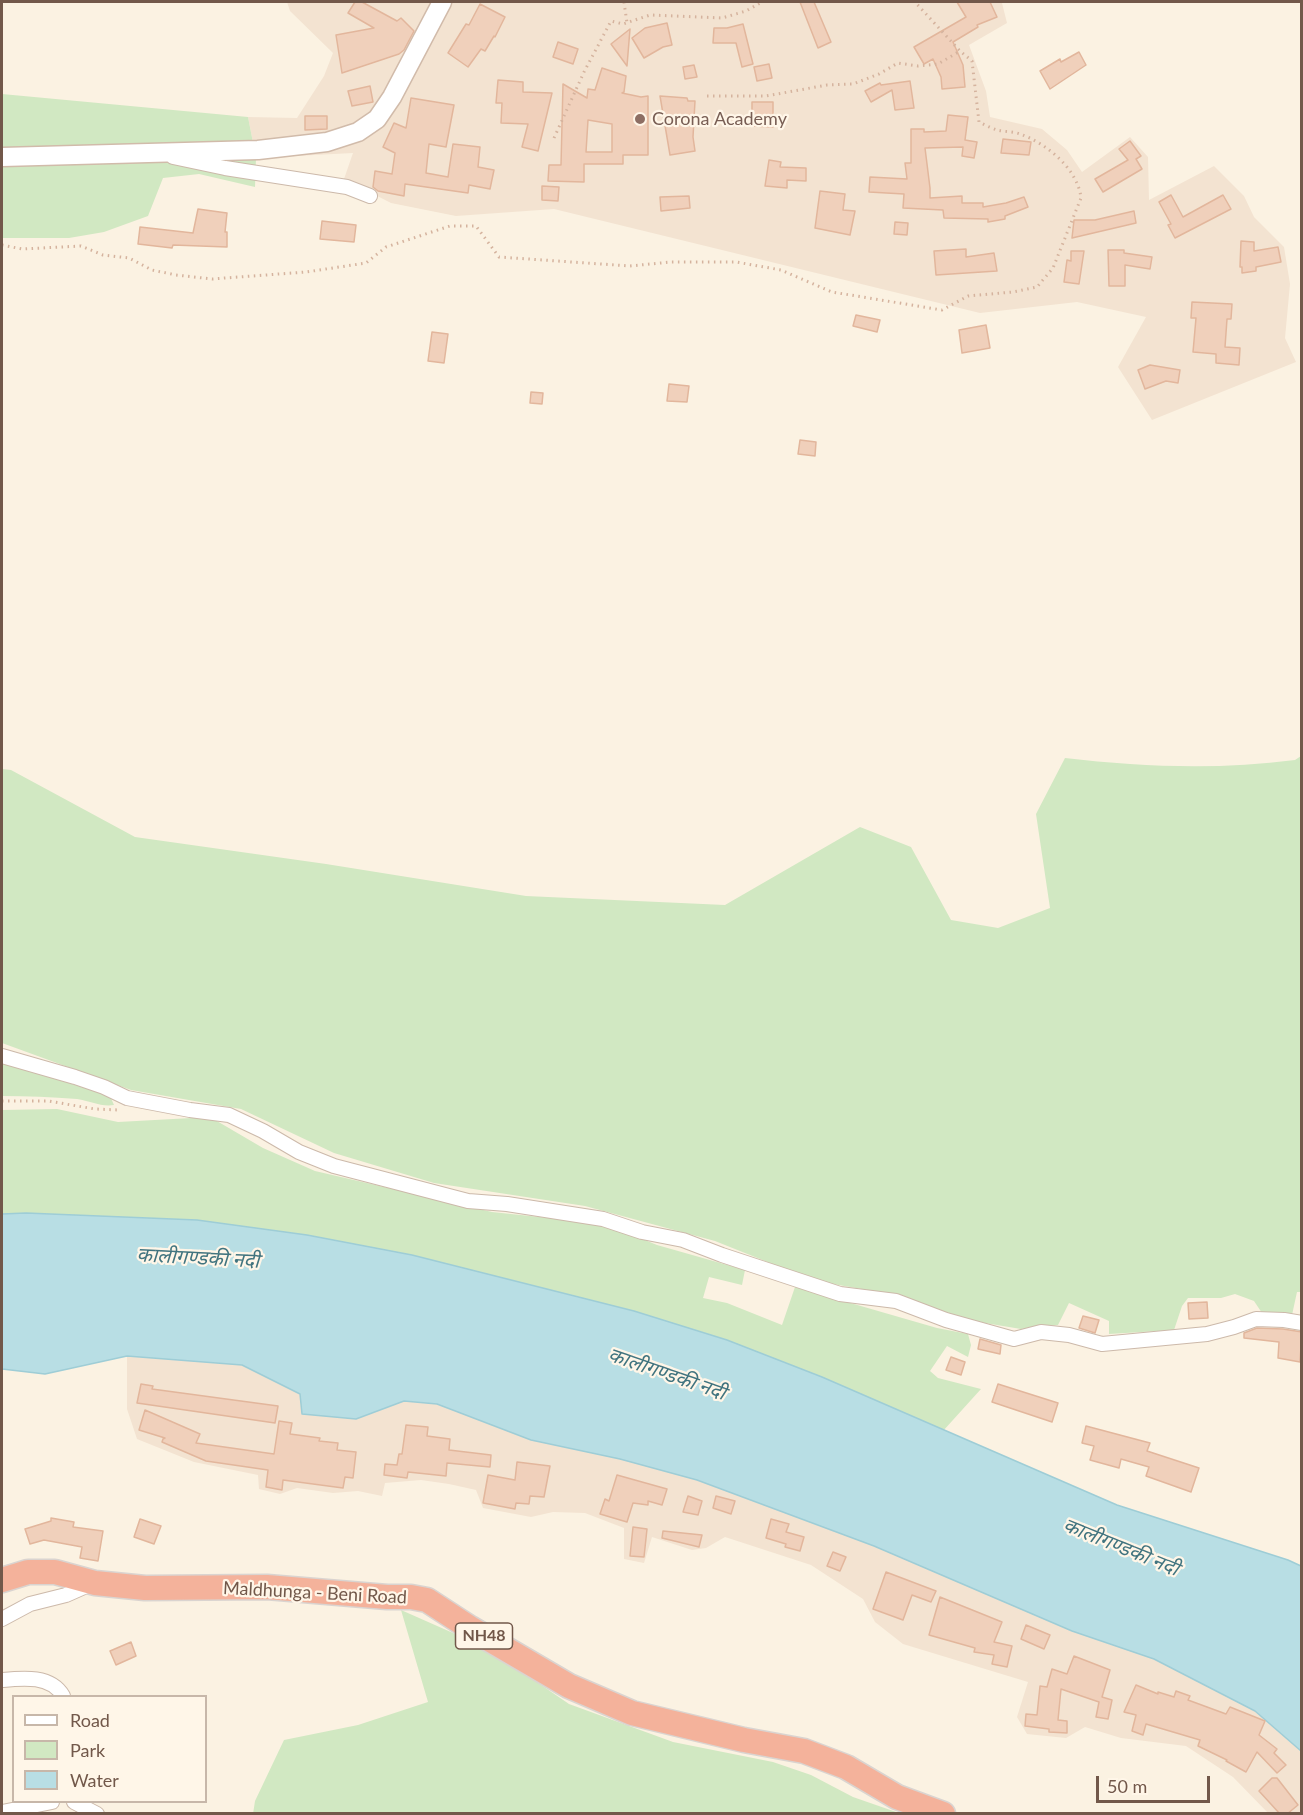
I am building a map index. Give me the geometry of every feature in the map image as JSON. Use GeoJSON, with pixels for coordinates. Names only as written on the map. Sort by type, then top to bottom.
{"type":"FeatureCollection","features":[{"type":"Feature","properties":{"kind":"highway","name":"Maldhunga - Beni Road"},"geometry":{"type":"LineString","coordinates":[[2,1580],[28,1572],[55,1572],[95,1582],[145,1588],[267,1587],[427,1600],[568,1686],[632,1713],[744,1740],[804,1751],[846,1767],[897,1797],[943,1814]]}},
{"type":"Feature","properties":{"kind":"street"},"geometry":{"type":"LineString","coordinates":[[2,157],[258,150],[327,142],[358,132],[378,119],[442,2]]}},
{"type":"Feature","properties":{"kind":"street"},"geometry":{"type":"LineString","coordinates":[[150,152],[225,168],[347,187],[370,196]]}},
{"type":"Feature","properties":{"kind":"street"},"geometry":{"type":"LineString","coordinates":[[2,1056],[75,1077],[127,1098],[180,1109],[229,1115],[263,1131],[298,1152],[325,1162],[441,1195],[468,1201],[507,1204],[603,1218],[642,1232],[683,1240],[722,1256],[840,1294],[896,1301],[946,1320],[1014,1339],[1041,1332],[1069,1335],[1102,1344],[1208,1334],[1256,1319],[1302,1323]]}},
{"type":"Feature","properties":{"kind":"street"},"geometry":{"type":"LineString","coordinates":[[2,1618],[30,1605],[66,1595],[95,1582]]}},
{"type":"Feature","properties":{"kind":"street"},"geometry":{"type":"LineString","coordinates":[[2,1680],[40,1679],[52,1684],[62,1695]]}},
{"type":"Feature","properties":{"kind":"street"},"geometry":{"type":"LineString","coordinates":[[2,1812],[47,1803]]}},
{"type":"Feature","properties":{"kind":"street"},"geometry":{"type":"LineString","coordinates":[[76,1803],[98,1814],[105,1811],[101,1803]]}},
{"type":"Feature","properties":{"kind":"path"},"geometry":{"type":"LineString","coordinates":[[624,2],[627,22]]}},
{"type":"Feature","properties":{"kind":"path"},"geometry":{"type":"LineString","coordinates":[[554,138],[584,72],[611,21],[623,24],[650,15],[722,18],[746,11],[762,2]]}},
{"type":"Feature","properties":{"kind":"path"},"geometry":{"type":"LineString","coordinates":[[2,245],[22,249],[81,246],[103,255],[129,258],[152,270],[212,279],[306,272],[366,263],[386,247],[450,225],[476,226],[499,257],[630,266],[671,262],[736,262],[781,270],[832,292],[942,310],[968,296],[1037,287],[1053,268],[1081,198],[1080,188],[1074,176],[1047,148],[1019,133],[996,130],[980,122],[972,61],[915,2]]}},
{"type":"Feature","properties":{"kind":"path"},"geometry":{"type":"LineString","coordinates":[[707,96],[766,96],[827,85],[853,84],[879,74],[898,63],[918,66],[938,64],[960,51]]}},
{"type":"Feature","properties":{"kind":"path"},"geometry":{"type":"LineString","coordinates":[[2,1101],[48,1101],[124,1110],[127,1098]]}},
{"type":"Feature","properties":{"kind":"shaded area"},"geometry":{"type":"Polygon","coordinates":[[[287,2],[1000,2],[1007,23],[969,45],[986,91],[990,117],[1042,129],[1067,150],[1082,172],[1130,137],[1148,157],[1149,200],[1214,166],[1244,196],[1254,217],[1284,247],[1290,284],[1285,338],[1296,362],[1152,420],[1118,367],[1146,317],[1077,302],[980,313],[554,209],[456,216],[391,203],[344,179],[353,153],[256,158],[248,117],[297,118],[324,76],[333,53],[290,11],[287,2]]]}},
{"type":"Feature","properties":{"kind":"shaded area"},"geometry":{"type":"Polygon","coordinates":[[[127,1356],[242,1365],[356,1419],[404,1401],[437,1404],[531,1440],[620,1459],[697,1480],[874,1546],[1072,1631],[1154,1659],[1255,1711],[1301,1751],[1301,1813],[1268,1813],[1233,1777],[1186,1746],[1121,1738],[1085,1727],[1066,1738],[1027,1734],[1017,1717],[1028,1682],[903,1644],[875,1622],[863,1599],[811,1565],[725,1537],[706,1548],[692,1550],[652,1537],[644,1563],[624,1559],[624,1528],[585,1513],[553,1512],[531,1517],[483,1508],[476,1490],[449,1484],[421,1480],[385,1483],[382,1496],[358,1491],[333,1493],[297,1488],[280,1494],[259,1489],[258,1475],[194,1462],[137,1439],[127,1409],[127,1356]]]}},
{"type":"Feature","properties":{"kind":"green space"},"geometry":{"type":"Polygon","coordinates":[[[2,94],[248,117],[256,158],[255,187],[199,174],[163,178],[148,216],[104,232],[69,238],[2,238],[2,94]]]}},
{"type":"Feature","properties":{"kind":"green space"},"geometry":{"type":"Polygon","coordinates":[[[1301,756],[1302,1292],[1297,1292],[1292,1315],[1262,1313],[1254,1301],[1235,1294],[1221,1298],[1188,1298],[1182,1306],[1174,1330],[1109,1334],[1109,1321],[1069,1303],[1058,1325],[1021,1329],[967,1320],[897,1295],[815,1281],[715,1241],[585,1206],[434,1183],[334,1153],[241,1109],[131,1090],[2,1043],[2,769],[11,770],[135,837],[326,864],[526,896],[725,905],[860,827],[911,847],[951,920],[998,928],[1050,908],[1036,814],[1065,758],[1123,764],[1209,766],[1295,760],[1301,756]]]}},
{"type":"Feature","properties":{"kind":"green space"},"geometry":{"type":"Polygon","coordinates":[[[2,1062],[110,1096],[114,1105],[100,1105],[77,1099],[2,1096],[2,1062]]]}},
{"type":"Feature","properties":{"kind":"green space"},"geometry":{"type":"Polygon","coordinates":[[[57,1109],[118,1122],[210,1117],[263,1148],[315,1171],[492,1212],[606,1224],[657,1245],[745,1270],[742,1285],[709,1277],[703,1298],[727,1303],[782,1325],[795,1287],[937,1328],[968,1334],[971,1345],[968,1357],[947,1346],[930,1371],[938,1378],[981,1389],[943,1431],[822,1377],[727,1340],[634,1311],[412,1255],[307,1235],[197,1220],[2,1214],[2,1110],[57,1109]]]}},
{"type":"Feature","properties":{"kind":"green space"},"geometry":{"type":"Polygon","coordinates":[[[401,1610],[487,1648],[569,1704],[673,1742],[773,1762],[811,1775],[853,1797],[899,1813],[253,1814],[255,1801],[284,1740],[358,1725],[428,1702],[401,1610]]]}},
{"type":"Feature","properties":{"kind":"water","name":"कालीगण्डकी नदी"},"geometry":{"type":"Polygon","coordinates":[[[2,1214],[197,1220],[307,1235],[412,1255],[634,1311],[727,1340],[822,1377],[1117,1505],[1288,1560],[1301,1566],[1301,1751],[1255,1711],[1154,1659],[1072,1631],[874,1546],[697,1480],[620,1459],[531,1440],[437,1404],[404,1401],[356,1419],[302,1414],[300,1394],[242,1365],[127,1356],[45,1374],[2,1369],[2,1214]]]}},
{"type":"Feature","properties":{"kind":"building"},"geometry":{"type":"Polygon","coordinates":[[[355,2],[362,2],[397,21],[401,18],[414,31],[404,50],[399,54],[342,73],[336,35],[374,28],[348,13],[355,2]]]}},
{"type":"Feature","properties":{"kind":"building"},"geometry":{"type":"Polygon","coordinates":[[[800,2],[814,2],[831,42],[818,48],[800,2]]]}},
{"type":"Feature","properties":{"kind":"building"},"geometry":{"type":"Polygon","coordinates":[[[957,2],[990,2],[997,17],[977,25],[978,27],[953,42],[963,65],[965,87],[942,89],[941,77],[933,59],[924,64],[914,47],[966,17],[957,2]]]}},
{"type":"Feature","properties":{"kind":"building"},"geometry":{"type":"Polygon","coordinates":[[[480,4],[505,17],[485,51],[481,49],[468,67],[448,53],[466,24],[469,25],[480,4]]]}},
{"type":"Feature","properties":{"kind":"building"},"geometry":{"type":"Polygon","coordinates":[[[667,23],[672,45],[663,47],[644,58],[632,38],[645,28],[667,23]]]}},
{"type":"Feature","properties":{"kind":"building"},"geometry":{"type":"Polygon","coordinates":[[[743,24],[753,64],[742,67],[736,43],[713,43],[714,28],[743,24]]]}},
{"type":"Feature","properties":{"kind":"building"},"geometry":{"type":"Polygon","coordinates":[[[630,29],[627,66],[611,44],[630,29]]]}},
{"type":"Feature","properties":{"kind":"building"},"geometry":{"type":"Polygon","coordinates":[[[558,42],[578,49],[573,64],[553,57],[558,42]]]}},
{"type":"Feature","properties":{"kind":"building"},"geometry":{"type":"Polygon","coordinates":[[[1079,52],[1086,65],[1050,89],[1040,71],[1060,59],[1061,62],[1079,52]]]}},
{"type":"Feature","properties":{"kind":"building"},"geometry":{"type":"Polygon","coordinates":[[[769,64],[772,78],[757,81],[754,67],[769,64]]]}},
{"type":"Feature","properties":{"kind":"building"},"geometry":{"type":"Polygon","coordinates":[[[694,65],[697,77],[685,79],[683,67],[694,65]]]}},
{"type":"Feature","properties":{"kind":"building"},"geometry":{"type":"Polygon","coordinates":[[[602,68],[626,76],[622,93],[648,96],[648,155],[623,155],[623,164],[584,164],[584,182],[548,181],[549,165],[561,165],[563,84],[587,98],[588,89],[595,90],[602,68]],[[588,120],[586,152],[612,152],[612,124],[588,120]]]}},
{"type":"Feature","properties":{"kind":"building"},"geometry":{"type":"Polygon","coordinates":[[[498,80],[523,82],[523,92],[552,93],[538,151],[522,147],[528,124],[501,123],[502,103],[496,103],[498,80]]]}},
{"type":"Feature","properties":{"kind":"building"},"geometry":{"type":"Polygon","coordinates":[[[910,81],[914,108],[895,110],[892,90],[871,102],[865,91],[880,83],[881,85],[910,81]]]}},
{"type":"Feature","properties":{"kind":"building"},"geometry":{"type":"Polygon","coordinates":[[[370,86],[373,102],[352,106],[348,91],[370,86]]]}},
{"type":"Feature","properties":{"kind":"building"},"geometry":{"type":"Polygon","coordinates":[[[660,96],[687,98],[688,101],[695,101],[693,137],[695,151],[670,155],[660,96]]]}},
{"type":"Feature","properties":{"kind":"building"},"geometry":{"type":"Polygon","coordinates":[[[411,98],[454,105],[446,147],[429,144],[426,173],[448,177],[453,144],[480,147],[478,167],[494,170],[490,189],[469,185],[468,193],[405,184],[404,196],[378,191],[373,187],[375,171],[392,174],[395,153],[383,147],[394,123],[406,128],[411,98]]]}},
{"type":"Feature","properties":{"kind":"building"},"geometry":{"type":"Polygon","coordinates":[[[752,102],[773,102],[773,127],[752,126],[752,102]]]}},
{"type":"Feature","properties":{"kind":"building"},"geometry":{"type":"Polygon","coordinates":[[[948,115],[968,117],[965,140],[977,142],[974,158],[962,156],[963,147],[925,148],[930,198],[962,196],[962,203],[983,203],[983,207],[1024,197],[1028,207],[1005,216],[1005,219],[988,222],[988,219],[944,218],[943,210],[903,208],[904,194],[869,192],[870,177],[907,179],[905,163],[911,163],[911,129],[924,129],[924,132],[946,131],[948,115]]]}},
{"type":"Feature","properties":{"kind":"building"},"geometry":{"type":"Polygon","coordinates":[[[305,116],[327,116],[327,129],[305,130],[305,116]]]}},
{"type":"Feature","properties":{"kind":"building"},"geometry":{"type":"Polygon","coordinates":[[[1003,139],[1031,142],[1029,155],[1001,153],[1003,139]]]}},
{"type":"Feature","properties":{"kind":"building"},"geometry":{"type":"Polygon","coordinates":[[[1130,141],[1141,156],[1136,159],[1142,169],[1103,192],[1095,179],[1128,160],[1119,149],[1130,141]]]}},
{"type":"Feature","properties":{"kind":"building"},"geometry":{"type":"Polygon","coordinates":[[[769,160],[781,162],[780,167],[806,168],[806,181],[787,180],[787,188],[765,186],[769,160]]]}},
{"type":"Feature","properties":{"kind":"building"},"geometry":{"type":"Polygon","coordinates":[[[542,186],[559,187],[558,201],[542,200],[542,186]]]}},
{"type":"Feature","properties":{"kind":"building"},"geometry":{"type":"Polygon","coordinates":[[[820,191],[845,194],[843,210],[855,211],[850,235],[815,228],[820,191]]]}},
{"type":"Feature","properties":{"kind":"building"},"geometry":{"type":"Polygon","coordinates":[[[1171,195],[1183,217],[1223,195],[1231,209],[1175,238],[1168,225],[1171,224],[1159,202],[1171,195]]]}},
{"type":"Feature","properties":{"kind":"building"},"geometry":{"type":"Polygon","coordinates":[[[689,196],[690,208],[661,211],[660,197],[689,196]]]}},
{"type":"Feature","properties":{"kind":"building"},"geometry":{"type":"Polygon","coordinates":[[[198,209],[227,213],[225,232],[227,232],[227,247],[173,245],[172,248],[138,244],[140,227],[193,233],[198,209]]]}},
{"type":"Feature","properties":{"kind":"building"},"geometry":{"type":"Polygon","coordinates":[[[1134,211],[1136,223],[1072,238],[1074,220],[1095,220],[1134,211]]]}},
{"type":"Feature","properties":{"kind":"building"},"geometry":{"type":"Polygon","coordinates":[[[322,221],[356,225],[354,242],[320,239],[322,221]]]}},
{"type":"Feature","properties":{"kind":"building"},"geometry":{"type":"Polygon","coordinates":[[[895,222],[908,223],[907,235],[894,234],[895,222]]]}},
{"type":"Feature","properties":{"kind":"building"},"geometry":{"type":"Polygon","coordinates":[[[1241,241],[1254,242],[1254,251],[1278,247],[1281,262],[1256,267],[1256,271],[1242,273],[1242,267],[1240,267],[1241,241]]]}},
{"type":"Feature","properties":{"kind":"building"},"geometry":{"type":"Polygon","coordinates":[[[966,249],[966,257],[994,253],[997,271],[936,275],[934,251],[966,249]]]}},
{"type":"Feature","properties":{"kind":"building"},"geometry":{"type":"Polygon","coordinates":[[[1108,250],[1124,250],[1124,253],[1152,257],[1150,269],[1125,265],[1125,286],[1109,286],[1108,250]]]}},
{"type":"Feature","properties":{"kind":"building"},"geometry":{"type":"Polygon","coordinates":[[[1071,251],[1084,251],[1079,284],[1064,282],[1067,260],[1071,261],[1071,251]]]}},
{"type":"Feature","properties":{"kind":"building"},"geometry":{"type":"Polygon","coordinates":[[[1192,302],[1232,304],[1231,319],[1227,319],[1225,347],[1240,348],[1239,365],[1216,363],[1216,354],[1193,352],[1196,318],[1191,318],[1192,302]]]}},
{"type":"Feature","properties":{"kind":"building"},"geometry":{"type":"Polygon","coordinates":[[[856,315],[880,320],[877,332],[853,326],[856,315]]]}},
{"type":"Feature","properties":{"kind":"building"},"geometry":{"type":"Polygon","coordinates":[[[986,325],[990,348],[962,353],[959,330],[986,325]]]}},
{"type":"Feature","properties":{"kind":"building"},"geometry":{"type":"Polygon","coordinates":[[[432,332],[448,334],[444,363],[428,361],[432,332]]]}},
{"type":"Feature","properties":{"kind":"building"},"geometry":{"type":"Polygon","coordinates":[[[1150,365],[1180,370],[1178,383],[1166,381],[1145,389],[1138,370],[1150,365]]]}},
{"type":"Feature","properties":{"kind":"building"},"geometry":{"type":"Polygon","coordinates":[[[669,384],[689,386],[687,402],[667,401],[669,384]]]}},
{"type":"Feature","properties":{"kind":"building"},"geometry":{"type":"Polygon","coordinates":[[[531,392],[543,393],[542,404],[530,403],[531,392]]]}},
{"type":"Feature","properties":{"kind":"building"},"geometry":{"type":"Polygon","coordinates":[[[800,440],[816,442],[815,456],[798,454],[800,440]]]}},
{"type":"Feature","properties":{"kind":"building"},"geometry":{"type":"Polygon","coordinates":[[[1207,1302],[1208,1318],[1189,1319],[1188,1303],[1207,1302]]]}},
{"type":"Feature","properties":{"kind":"building"},"geometry":{"type":"Polygon","coordinates":[[[1083,1316],[1099,1320],[1095,1333],[1079,1328],[1083,1316]]]}},
{"type":"Feature","properties":{"kind":"building"},"geometry":{"type":"Polygon","coordinates":[[[1257,1328],[1302,1332],[1300,1362],[1278,1358],[1279,1342],[1244,1338],[1244,1333],[1257,1328]]]}},
{"type":"Feature","properties":{"kind":"building"},"geometry":{"type":"Polygon","coordinates":[[[980,1339],[1001,1345],[1000,1354],[978,1349],[980,1339]]]}},
{"type":"Feature","properties":{"kind":"building"},"geometry":{"type":"Polygon","coordinates":[[[951,1357],[965,1362],[961,1375],[946,1370],[951,1357]]]}},
{"type":"Feature","properties":{"kind":"building"},"geometry":{"type":"Polygon","coordinates":[[[141,1384],[153,1386],[152,1389],[278,1406],[275,1423],[137,1403],[141,1384]]]}},
{"type":"Feature","properties":{"kind":"building"},"geometry":{"type":"Polygon","coordinates":[[[998,1384],[1058,1403],[1052,1422],[992,1402],[998,1384]]]}},
{"type":"Feature","properties":{"kind":"building"},"geometry":{"type":"Polygon","coordinates":[[[145,1410],[200,1434],[196,1443],[274,1454],[279,1421],[292,1423],[290,1434],[320,1438],[319,1441],[338,1443],[337,1450],[356,1452],[353,1478],[345,1477],[343,1488],[283,1480],[282,1490],[266,1487],[268,1470],[206,1461],[162,1442],[165,1438],[139,1430],[145,1410]]]}},
{"type":"Feature","properties":{"kind":"building"},"geometry":{"type":"Polygon","coordinates":[[[406,1425],[428,1427],[427,1436],[450,1439],[449,1450],[491,1455],[490,1467],[447,1463],[446,1476],[408,1472],[407,1478],[384,1475],[385,1464],[397,1465],[399,1454],[402,1454],[406,1425]]]}},
{"type":"Feature","properties":{"kind":"building"},"geometry":{"type":"Polygon","coordinates":[[[1086,1426],[1150,1443],[1147,1451],[1199,1468],[1191,1492],[1146,1476],[1149,1467],[1121,1459],[1119,1468],[1090,1460],[1094,1446],[1082,1443],[1086,1426]]]}},
{"type":"Feature","properties":{"kind":"building"},"geometry":{"type":"Polygon","coordinates":[[[517,1462],[550,1466],[544,1497],[530,1496],[529,1504],[516,1503],[515,1509],[483,1503],[488,1475],[515,1480],[517,1462]]]}},
{"type":"Feature","properties":{"kind":"building"},"geometry":{"type":"Polygon","coordinates":[[[617,1475],[667,1489],[662,1505],[648,1501],[648,1505],[633,1503],[627,1522],[600,1514],[605,1499],[609,1501],[617,1475]]]}},
{"type":"Feature","properties":{"kind":"building"},"geometry":{"type":"Polygon","coordinates":[[[688,1496],[702,1501],[698,1515],[683,1512],[688,1496]]]}},
{"type":"Feature","properties":{"kind":"building"},"geometry":{"type":"Polygon","coordinates":[[[716,1496],[735,1501],[731,1514],[713,1508],[716,1496]]]}},
{"type":"Feature","properties":{"kind":"building"},"geometry":{"type":"Polygon","coordinates":[[[51,1518],[74,1522],[73,1527],[103,1531],[98,1561],[80,1558],[82,1547],[44,1540],[30,1544],[25,1529],[51,1521],[51,1518]]]}},
{"type":"Feature","properties":{"kind":"building"},"geometry":{"type":"Polygon","coordinates":[[[140,1519],[161,1526],[154,1544],[134,1537],[140,1519]]]}},
{"type":"Feature","properties":{"kind":"building"},"geometry":{"type":"Polygon","coordinates":[[[771,1519],[789,1524],[786,1532],[804,1537],[800,1551],[766,1538],[771,1519]]]}},
{"type":"Feature","properties":{"kind":"building"},"geometry":{"type":"Polygon","coordinates":[[[633,1527],[647,1529],[644,1557],[630,1556],[633,1527]]]}},
{"type":"Feature","properties":{"kind":"building"},"geometry":{"type":"Polygon","coordinates":[[[663,1531],[702,1535],[699,1547],[662,1538],[663,1531]]]}},
{"type":"Feature","properties":{"kind":"building"},"geometry":{"type":"Polygon","coordinates":[[[833,1552],[846,1557],[840,1571],[827,1566],[833,1552]]]}},
{"type":"Feature","properties":{"kind":"building"},"geometry":{"type":"Polygon","coordinates":[[[886,1572],[936,1591],[931,1602],[912,1595],[903,1620],[873,1609],[886,1572]]]}},
{"type":"Feature","properties":{"kind":"building"},"geometry":{"type":"Polygon","coordinates":[[[940,1597],[1002,1622],[994,1642],[1012,1646],[1007,1667],[992,1664],[994,1655],[974,1652],[975,1648],[929,1635],[940,1597]]]}},
{"type":"Feature","properties":{"kind":"building"},"geometry":{"type":"Polygon","coordinates":[[[1026,1625],[1050,1635],[1044,1649],[1021,1639],[1026,1625]]]}},
{"type":"Feature","properties":{"kind":"building"},"geometry":{"type":"Polygon","coordinates":[[[131,1642],[136,1656],[116,1665],[110,1651],[131,1642]]]}},
{"type":"Feature","properties":{"kind":"building"},"geometry":{"type":"Polygon","coordinates":[[[1074,1656],[1110,1670],[1102,1697],[1112,1700],[1108,1719],[1096,1717],[1099,1702],[1061,1689],[1058,1720],[1067,1721],[1067,1733],[1049,1732],[1049,1729],[1025,1726],[1026,1714],[1037,1715],[1040,1686],[1047,1687],[1052,1669],[1067,1674],[1074,1656]]]}},
{"type":"Feature","properties":{"kind":"building"},"geometry":{"type":"Polygon","coordinates":[[[1136,1685],[1158,1694],[1158,1692],[1174,1697],[1176,1691],[1190,1696],[1188,1700],[1226,1714],[1230,1707],[1265,1721],[1259,1735],[1277,1749],[1274,1753],[1286,1765],[1277,1773],[1257,1752],[1246,1772],[1198,1746],[1200,1740],[1146,1724],[1143,1735],[1132,1731],[1136,1715],[1124,1712],[1136,1685]]]}},
{"type":"Feature","properties":{"kind":"building"},"geometry":{"type":"Polygon","coordinates":[[[1272,1778],[1277,1778],[1298,1805],[1287,1814],[1280,1814],[1259,1791],[1272,1778]]]}},
{"type":"Feature","properties":{"kind":"place","name":"Corona Academy"},"geometry":{"type":"Point","coordinates":[640,119]}}]}
